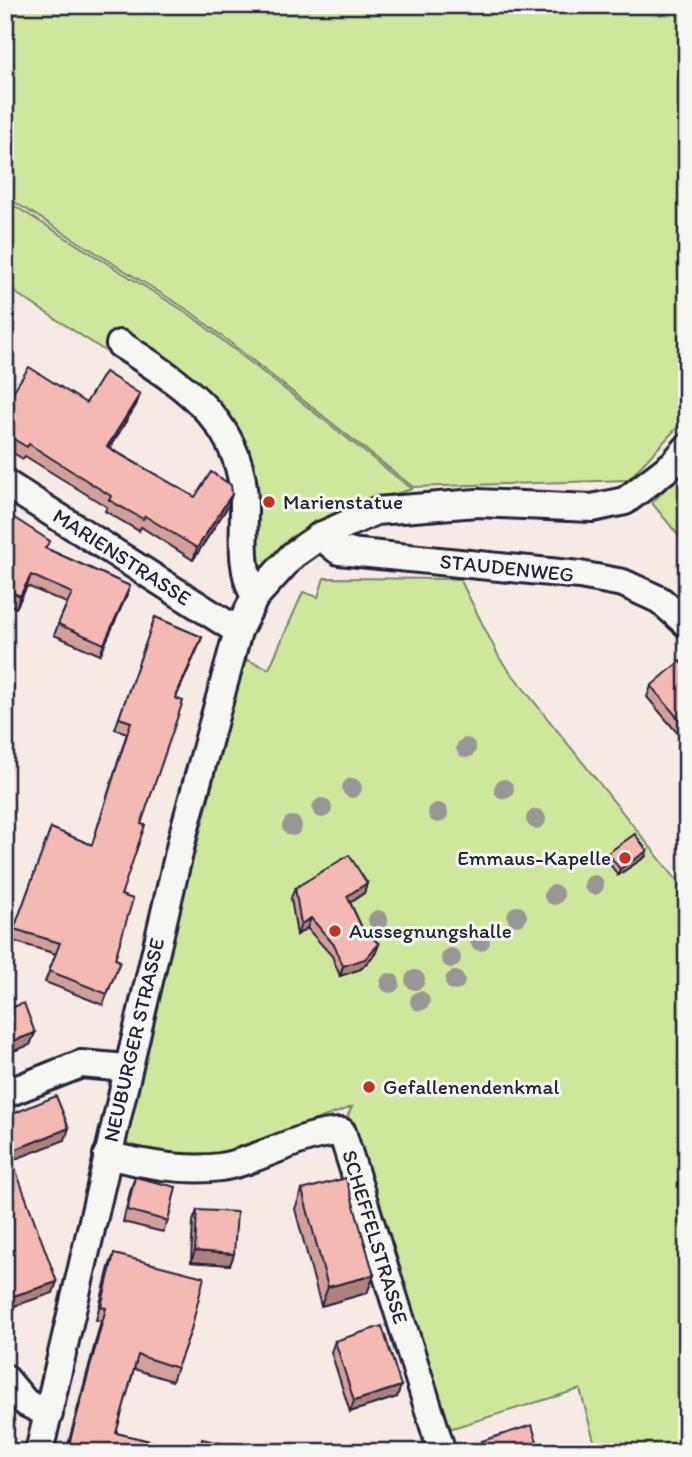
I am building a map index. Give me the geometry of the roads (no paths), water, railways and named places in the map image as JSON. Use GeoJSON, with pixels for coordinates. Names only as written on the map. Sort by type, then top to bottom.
{"type":"FeatureCollection","features":[{"type":"Feature","properties":{"kind":"street"},"geometry":{"type":"LineString","coordinates":[[120,344],[184,386],[220,424],[236,455],[244,489],[246,581],[255,597]]}},
{"type":"Feature","properties":{"kind":"street","name":"NEUBURGER STRASSE"},"geometry":{"type":"LineString","coordinates":[[39,1452],[184,831],[238,631],[255,597],[293,555],[320,536],[376,511],[477,503],[592,508],[625,501],[673,464],[687,448]]}},
{"type":"Feature","properties":{"kind":"street","name":"MARIENSTRASSE"},"geometry":{"type":"LineString","coordinates":[[5,482],[238,631]]}},
{"type":"Feature","properties":{"kind":"street","name":"STAUDENWEG"},"geometry":{"type":"LineString","coordinates":[[320,536],[339,551],[566,574],[624,583],[660,600],[687,624]]}},
{"type":"Feature","properties":{"kind":"street"},"geometry":{"type":"LineString","coordinates":[[5,1094],[81,1064],[127,1068]]}},
{"type":"Feature","properties":{"kind":"street","name":"SCHEFFELSTRASSE"},"geometry":{"type":"LineString","coordinates":[[107,1155],[150,1166],[222,1167],[322,1132],[342,1132],[442,1452]]}},
{"type":"Feature","properties":{"kind":"street"},"geometry":{"type":"LineString","coordinates":[[5,1378],[26,1403],[49,1413]]}},
{"type":"Feature","properties":{"kind":"place","name":"Marienstatue"},"geometry":{"type":"Point","coordinates":[269,502]}},
{"type":"Feature","properties":{"kind":"place","name":"Emmaus-Kapelle"},"geometry":{"type":"Point","coordinates":[625,858]}},
{"type":"Feature","properties":{"kind":"place","name":"Aussegnungshalle"},"geometry":{"type":"Point","coordinates":[335,931]}},
{"type":"Feature","properties":{"kind":"place","name":"Gefallenendenkmal"},"geometry":{"type":"Point","coordinates":[369,1087]}}]}
